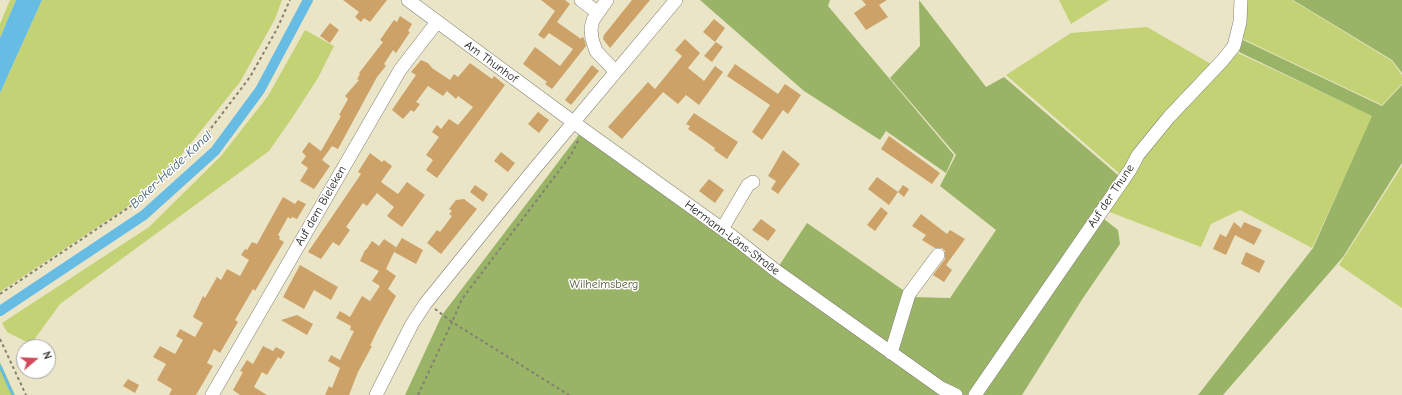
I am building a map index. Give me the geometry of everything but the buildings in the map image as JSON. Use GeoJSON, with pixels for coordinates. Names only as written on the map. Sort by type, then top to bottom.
{"type":"FeatureCollection","features":[{"type":"Feature","properties":{"kind":"street","name":"Am Thunhof"},"geometry":{"type":"LineString","coordinates":[[408,0],[579,127]]}},
{"type":"Feature","properties":{"kind":"street"},"geometry":{"type":"LineString","coordinates":[[581,0],[597,12]]}},
{"type":"Feature","properties":{"kind":"street"},"geometry":{"type":"LineString","coordinates":[[607,0],[597,12],[591,28],[592,39],[596,52],[615,71]]}},
{"type":"Feature","properties":{"kind":"street"},"geometry":{"type":"LineString","coordinates":[[376,395],[412,324],[425,304],[579,127],[615,71],[676,0]]}},
{"type":"Feature","properties":{"kind":"street","name":"Auf der Thune"},"geometry":{"type":"LineString","coordinates":[[975,395],[1126,176],[1138,155],[1169,117],[1223,60],[1234,46],[1240,22],[1241,0]]}},
{"type":"Feature","properties":{"kind":"street","name":"Auf dem Bieleken"},"geometry":{"type":"LineString","coordinates":[[212,395],[400,70],[437,22]]}},
{"type":"Feature","properties":{"kind":"street","name":"Hermann-Löns-Straße"},"geometry":{"type":"LineString","coordinates":[[579,127],[722,229],[775,270],[891,353],[941,388],[956,395]]}},
{"type":"Feature","properties":{"kind":"street"},"geometry":{"type":"LineString","coordinates":[[722,229],[749,181]]}},
{"type":"Feature","properties":{"kind":"street"},"geometry":{"type":"LineString","coordinates":[[891,353],[909,294],[938,255]]}},
{"type":"Feature","properties":{"kind":"path"},"geometry":{"type":"LineString","coordinates":[[0,294],[134,204],[182,163],[196,148],[250,77],[277,29],[290,0]]}},
{"type":"Feature","properties":{"kind":"path"},"geometry":{"type":"LineString","coordinates":[[418,395],[462,299],[571,155],[579,127]]}},
{"type":"Feature","properties":{"kind":"path"},"geometry":{"type":"LineString","coordinates":[[425,304],[437,310],[452,322],[569,395]]}},
{"type":"Feature","properties":{"kind":"path"},"geometry":{"type":"LineString","coordinates":[[0,339],[26,395]]}},
{"type":"Feature","properties":{"kind":"green space"},"geometry":{"type":"Polygon","coordinates":[[[10,0],[16,0],[0,38],[0,24],[10,0]]]}},
{"type":"Feature","properties":{"kind":"green space"},"geometry":{"type":"Polygon","coordinates":[[[42,0],[282,0],[275,19],[240,82],[175,163],[126,208],[0,292],[0,93],[42,0]]]}},
{"type":"Feature","properties":{"kind":"green space"},"geometry":{"type":"Polygon","coordinates":[[[700,0],[830,0],[828,6],[954,155],[946,173],[886,131],[880,140],[804,91],[700,0]]]}},
{"type":"Feature","properties":{"kind":"green space","name":"Wilhelmsberg"},"geometry":{"type":"Polygon","coordinates":[[[919,0],[986,87],[1004,77],[1119,176],[1095,212],[1118,230],[1120,244],[1083,298],[1022,395],[405,395],[442,315],[581,132],[775,272],[807,223],[913,297],[950,298],[996,230],[940,186],[956,155],[890,78],[920,46],[919,0]]]}},
{"type":"Feature","properties":{"kind":"green space"},"geometry":{"type":"Polygon","coordinates":[[[1059,0],[1109,0],[1071,24],[1059,0]]]}},
{"type":"Feature","properties":{"kind":"green space"},"geometry":{"type":"Polygon","coordinates":[[[1245,0],[1292,0],[1392,61],[1402,75],[1402,84],[1382,105],[1243,39],[1245,0]]]}},
{"type":"Feature","properties":{"kind":"green space"},"geometry":{"type":"Polygon","coordinates":[[[1293,0],[1402,0],[1402,73],[1392,60],[1293,0]]]}},
{"type":"Feature","properties":{"kind":"green space"},"geometry":{"type":"Polygon","coordinates":[[[1147,27],[1211,64],[1120,174],[1006,75],[1071,33],[1147,27]]]}},
{"type":"Feature","properties":{"kind":"green space"},"geometry":{"type":"Polygon","coordinates":[[[305,30],[334,46],[318,78],[269,151],[60,304],[35,339],[21,339],[7,332],[2,323],[149,227],[221,156],[268,96],[305,30]]]}},
{"type":"Feature","properties":{"kind":"green space"},"geometry":{"type":"Polygon","coordinates":[[[1243,40],[1382,106],[1402,85],[1402,163],[1343,257],[1223,395],[1198,395],[1313,248],[1372,116],[1239,52],[1243,40]]]}},
{"type":"Feature","properties":{"kind":"green space"},"geometry":{"type":"Polygon","coordinates":[[[1238,53],[1373,116],[1312,248],[1240,210],[1211,224],[1201,247],[1107,211],[1143,159],[1186,104],[1238,53]]]}},
{"type":"Feature","properties":{"kind":"green space"},"geometry":{"type":"Polygon","coordinates":[[[1402,166],[1402,308],[1339,265],[1402,166]]]}},
{"type":"Feature","properties":{"kind":"green space"},"geometry":{"type":"Polygon","coordinates":[[[0,362],[15,395],[0,395],[0,362]]]}},
{"type":"Feature","properties":{"kind":"water"},"geometry":{"type":"Polygon","coordinates":[[[16,0],[42,0],[0,93],[0,38],[16,0]]]}},
{"type":"Feature","properties":{"kind":"waterway","name":"Boker-Heide-Kanal"},"geometry":{"type":"LineString","coordinates":[[0,311],[144,215],[215,151],[260,90],[308,0]]}},
{"type":"Feature","properties":{"kind":"waterway"},"geometry":{"type":"LineString","coordinates":[[0,366],[13,395]]}}]}
